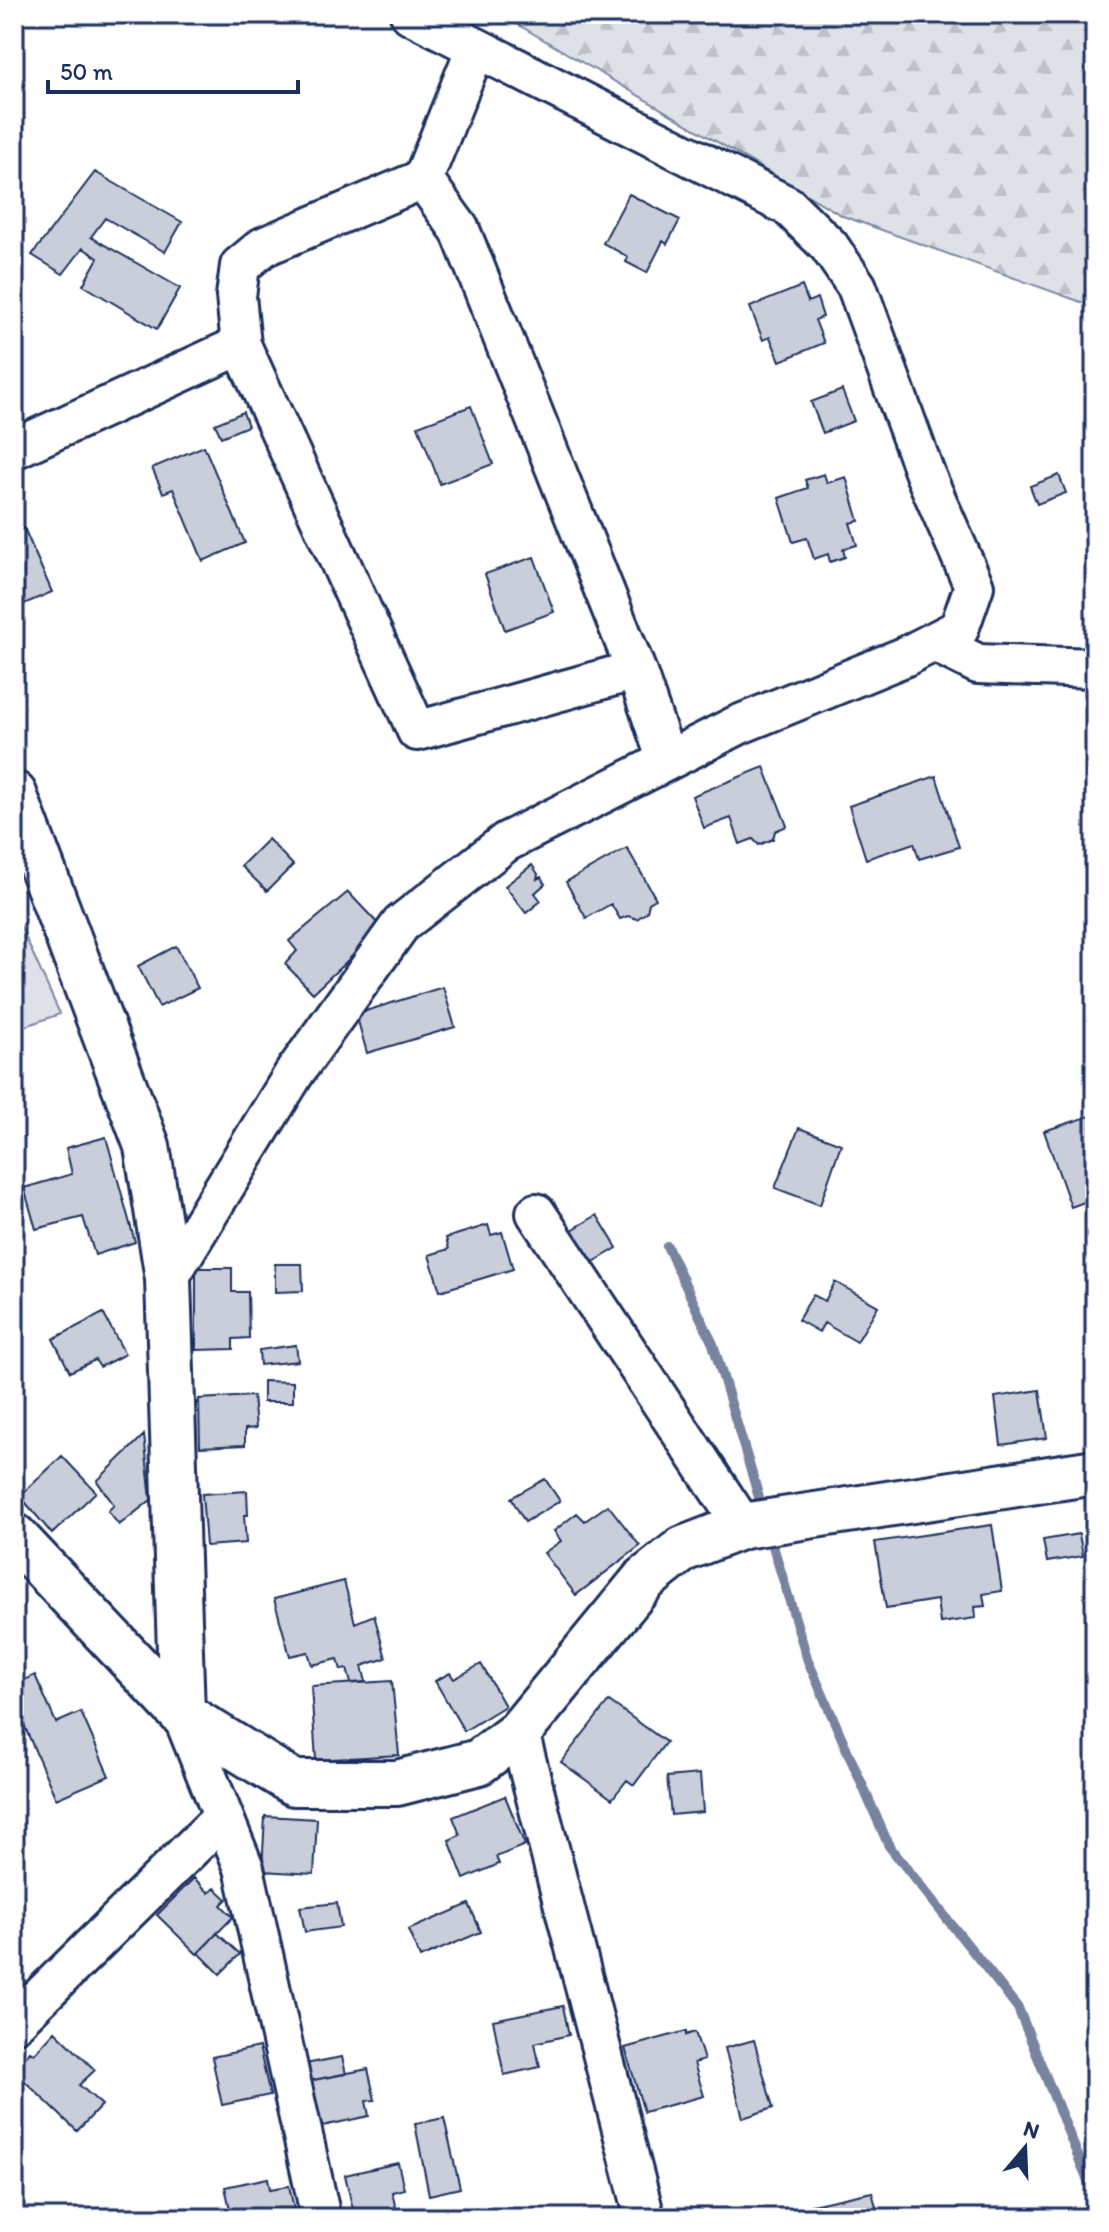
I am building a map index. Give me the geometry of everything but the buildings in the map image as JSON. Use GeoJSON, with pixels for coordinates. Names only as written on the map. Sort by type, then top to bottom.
{"type":"FeatureCollection","features":[{"type":"Feature","properties":{"kind":"street"},"geometry":{"type":"LineString","coordinates":[[168,1279],[295,1072],[401,924],[506,842],[738,725],[959,629],[974,586],[925,474],[857,287],[829,246],[788,206],[410,14]]}},
{"type":"Feature","properties":{"kind":"street"},"geometry":{"type":"LineString","coordinates":[[476,48],[423,179],[263,247],[240,266],[236,296],[241,345],[417,731],[636,670]]}},
{"type":"Feature","properties":{"kind":"street"},"geometry":{"type":"LineString","coordinates":[[423,179],[460,230],[636,670],[667,761]]}},
{"type":"Feature","properties":{"kind":"street"},"geometry":{"type":"LineString","coordinates":[[14,449],[241,345]]}},
{"type":"Feature","properties":{"kind":"street"},"geometry":{"type":"LineString","coordinates":[[934,642],[978,664],[1095,668]]}},
{"type":"Feature","properties":{"kind":"street"},"geometry":{"type":"LineString","coordinates":[[14,794],[147,1146],[168,1279],[182,1714],[244,1868],[321,2218]]}},
{"type":"Feature","properties":{"kind":"street"},"geometry":{"type":"LineString","coordinates":[[536,1213],[743,1526]]}},
{"type":"Feature","properties":{"kind":"street"},"geometry":{"type":"LineString","coordinates":[[14,1536],[182,1714],[294,1783],[397,1783],[479,1762],[519,1732],[644,1580],[683,1549],[743,1526],[1095,1472]]}},
{"type":"Feature","properties":{"kind":"street"},"geometry":{"type":"LineString","coordinates":[[519,1732],[645,2218]]}},
{"type":"Feature","properties":{"kind":"street"},"geometry":{"type":"LineString","coordinates":[[14,2023],[223,1817]]}},
{"type":"Feature","properties":{"kind":"green space"},"geometry":{"type":"Polygon","coordinates":[[[500,14],[1095,14],[1095,307],[843,216],[500,14]]]}},
{"type":"Feature","properties":{"kind":"green space"},"geometry":{"type":"Polygon","coordinates":[[[14,912],[60,1014],[14,1030],[14,912]]]}},
{"type":"Feature","properties":{"kind":"waterway"},"geometry":{"type":"LineString","coordinates":[[667,1246],[713,1344],[764,1514]]}},
{"type":"Feature","properties":{"kind":"waterway"},"geometry":{"type":"LineString","coordinates":[[769,1533],[808,1661],[889,1846],[1018,2008],[1095,2198]]}}]}
